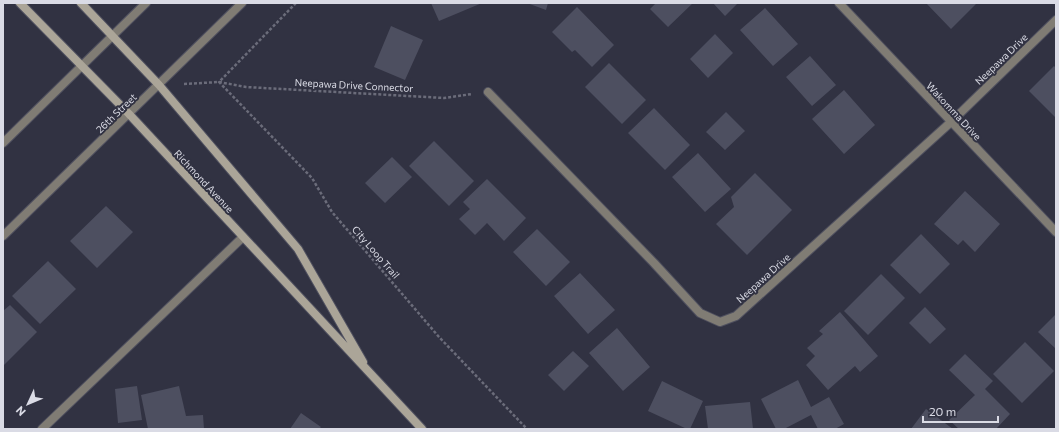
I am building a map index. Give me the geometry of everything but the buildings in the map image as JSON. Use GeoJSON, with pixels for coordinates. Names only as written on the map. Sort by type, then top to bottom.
{"type":"FeatureCollection","features":[{"type":"Feature","properties":{"kind":"main road","name":"Richmond Avenue"},"geometry":{"type":"LineString","coordinates":[[20,3],[129,114],[370,375],[422,429]]}},
{"type":"Feature","properties":{"kind":"main road","name":"Richmond Avenue"},"geometry":{"type":"LineString","coordinates":[[81,3],[159,85],[298,249],[370,375]]}},
{"type":"Feature","properties":{"kind":"street"},"geometry":{"type":"LineString","coordinates":[[3,143],[146,3]]}},
{"type":"Feature","properties":{"kind":"street","name":"26th Street"},"geometry":{"type":"LineString","coordinates":[[3,236],[242,3]]}},
{"type":"Feature","properties":{"kind":"street","name":"Wakomma Drive"},"geometry":{"type":"LineString","coordinates":[[839,3],[1056,232]]}},
{"type":"Feature","properties":{"kind":"street","name":"Neepawa Drive"},"geometry":{"type":"LineString","coordinates":[[488,92],[654,263],[700,313],[720,322],[736,316],[951,122],[1056,20]]}},
{"type":"Feature","properties":{"kind":"street"},"geometry":{"type":"LineString","coordinates":[[42,429],[243,237]]}},
{"type":"Feature","properties":{"kind":"path"},"geometry":{"type":"LineString","coordinates":[[159,85],[219,82],[296,3]]}},
{"type":"Feature","properties":{"kind":"path","name":"Neepawa Drive Connector"},"geometry":{"type":"LineString","coordinates":[[219,82],[246,87],[444,98],[488,92]]}},
{"type":"Feature","properties":{"kind":"path","name":"City Loop Trail"},"geometry":{"type":"LineString","coordinates":[[219,82],[312,178],[332,212],[439,337],[527,429]]}}]}
